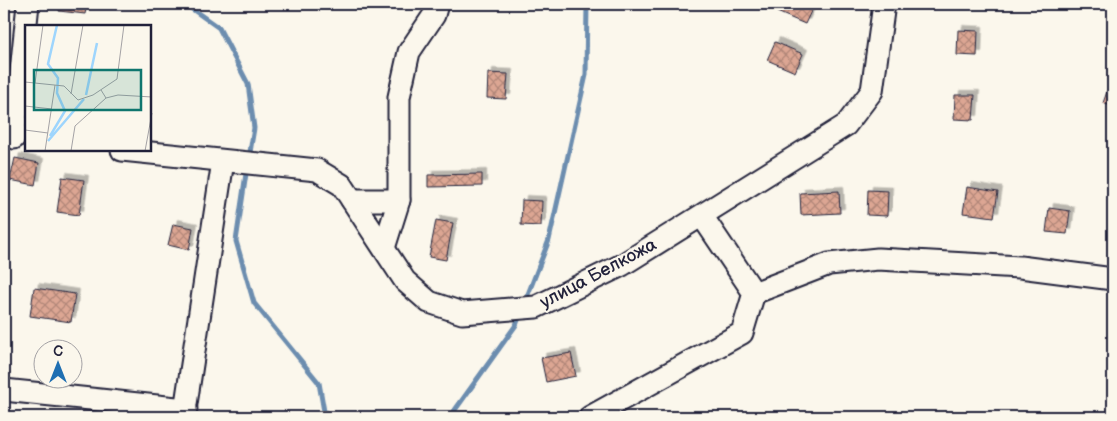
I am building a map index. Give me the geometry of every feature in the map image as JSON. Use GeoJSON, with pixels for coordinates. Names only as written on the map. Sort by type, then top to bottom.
{"type":"FeatureCollection","features":[{"type":"Feature","properties":{"kind":"street"},"geometry":{"type":"LineString","coordinates":[[26,25],[28,4]]}},
{"type":"Feature","properties":{"kind":"street"},"geometry":{"type":"LineString","coordinates":[[384,248],[399,200],[399,97],[409,52],[434,16],[437,4]]}},
{"type":"Feature","properties":{"kind":"street","name":"улица Белкожа"},"geometry":{"type":"LineString","coordinates":[[131,151],[317,170],[342,185],[405,281],[429,302],[462,313],[536,307],[622,265],[846,125],[872,91],[884,4]]}},
{"type":"Feature","properties":{"kind":"street"},"geometry":{"type":"LineString","coordinates":[[14,138],[25,33]]}},
{"type":"Feature","properties":{"kind":"street"},"geometry":{"type":"LineString","coordinates":[[4,390],[185,413],[223,161]]}},
{"type":"Feature","properties":{"kind":"street"},"geometry":{"type":"LineString","coordinates":[[352,200],[399,200]]}},
{"type":"Feature","properties":{"kind":"street"},"geometry":{"type":"LineString","coordinates":[[702,216],[754,293]]}},
{"type":"Feature","properties":{"kind":"street"},"geometry":{"type":"LineString","coordinates":[[754,293],[829,264],[878,259],[1020,267],[1113,279]]}},
{"type":"Feature","properties":{"kind":"street"},"geometry":{"type":"LineString","coordinates":[[590,417],[742,333],[754,293]]}},
{"type":"Feature","properties":{"kind":"building"},"geometry":{"type":"Polygon","coordinates":[[[60,4],[87,4],[85,14],[59,11],[60,4]]]}},
{"type":"Feature","properties":{"kind":"building"},"geometry":{"type":"Polygon","coordinates":[[[781,4],[806,4],[813,7],[805,24],[777,12],[781,4]]]}},
{"type":"Feature","properties":{"kind":"building"},"geometry":{"type":"Polygon","coordinates":[[[958,30],[978,31],[977,56],[957,55],[958,30]]]}},
{"type":"Feature","properties":{"kind":"building"},"geometry":{"type":"Polygon","coordinates":[[[775,42],[803,54],[795,72],[767,60],[775,42]]]}},
{"type":"Feature","properties":{"kind":"building"},"geometry":{"type":"Polygon","coordinates":[[[488,73],[508,74],[506,99],[487,98],[488,73]]]}},
{"type":"Feature","properties":{"kind":"building"},"geometry":{"type":"Polygon","coordinates":[[[1110,83],[1113,85],[1113,107],[1103,103],[1110,83]]]}},
{"type":"Feature","properties":{"kind":"building"},"geometry":{"type":"Polygon","coordinates":[[[955,95],[975,95],[973,120],[954,119],[955,95]]]}},
{"type":"Feature","properties":{"kind":"building"},"geometry":{"type":"Polygon","coordinates":[[[15,158],[39,163],[35,185],[10,180],[15,158]]]}},
{"type":"Feature","properties":{"kind":"building"},"geometry":{"type":"Polygon","coordinates":[[[482,174],[482,186],[428,187],[428,175],[482,174]]]}},
{"type":"Feature","properties":{"kind":"building"},"geometry":{"type":"Polygon","coordinates":[[[62,177],[84,180],[79,215],[57,212],[62,177]]]}},
{"type":"Feature","properties":{"kind":"building"},"geometry":{"type":"Polygon","coordinates":[[[967,187],[998,192],[994,217],[963,213],[967,187]]]}},
{"type":"Feature","properties":{"kind":"building"},"geometry":{"type":"Polygon","coordinates":[[[868,190],[888,191],[887,216],[867,215],[868,190]]]}},
{"type":"Feature","properties":{"kind":"building"},"geometry":{"type":"Polygon","coordinates":[[[839,191],[840,213],[801,215],[800,193],[839,191]]]}},
{"type":"Feature","properties":{"kind":"building"},"geometry":{"type":"Polygon","coordinates":[[[522,200],[542,201],[541,226],[521,225],[522,200]]]}},
{"type":"Feature","properties":{"kind":"building"},"geometry":{"type":"Polygon","coordinates":[[[1049,208],[1070,211],[1067,234],[1046,232],[1049,208]]]}},
{"type":"Feature","properties":{"kind":"building"},"geometry":{"type":"Polygon","coordinates":[[[436,220],[453,223],[446,260],[429,257],[436,220]]]}},
{"type":"Feature","properties":{"kind":"building"},"geometry":{"type":"Polygon","coordinates":[[[173,224],[193,228],[189,250],[168,245],[173,224]]]}},
{"type":"Feature","properties":{"kind":"building"},"geometry":{"type":"Polygon","coordinates":[[[34,288],[75,294],[71,322],[30,316],[34,288]]]}},
{"type":"Feature","properties":{"kind":"building"},"geometry":{"type":"Polygon","coordinates":[[[571,353],[576,376],[546,382],[541,358],[571,353]]]}},
{"type":"Feature","properties":{"kind":"waterway"},"geometry":{"type":"LineString","coordinates":[[185,4],[219,28],[248,84],[254,128],[249,158]]}},
{"type":"Feature","properties":{"kind":"waterway"},"geometry":{"type":"LineString","coordinates":[[525,302],[549,240],[586,75],[587,4]]}},
{"type":"Feature","properties":{"kind":"waterway"},"geometry":{"type":"LineString","coordinates":[[247,167],[236,241],[254,303],[319,383],[325,417]]}},
{"type":"Feature","properties":{"kind":"waterway"},"geometry":{"type":"LineString","coordinates":[[450,417],[516,325],[520,315]]}}]}
